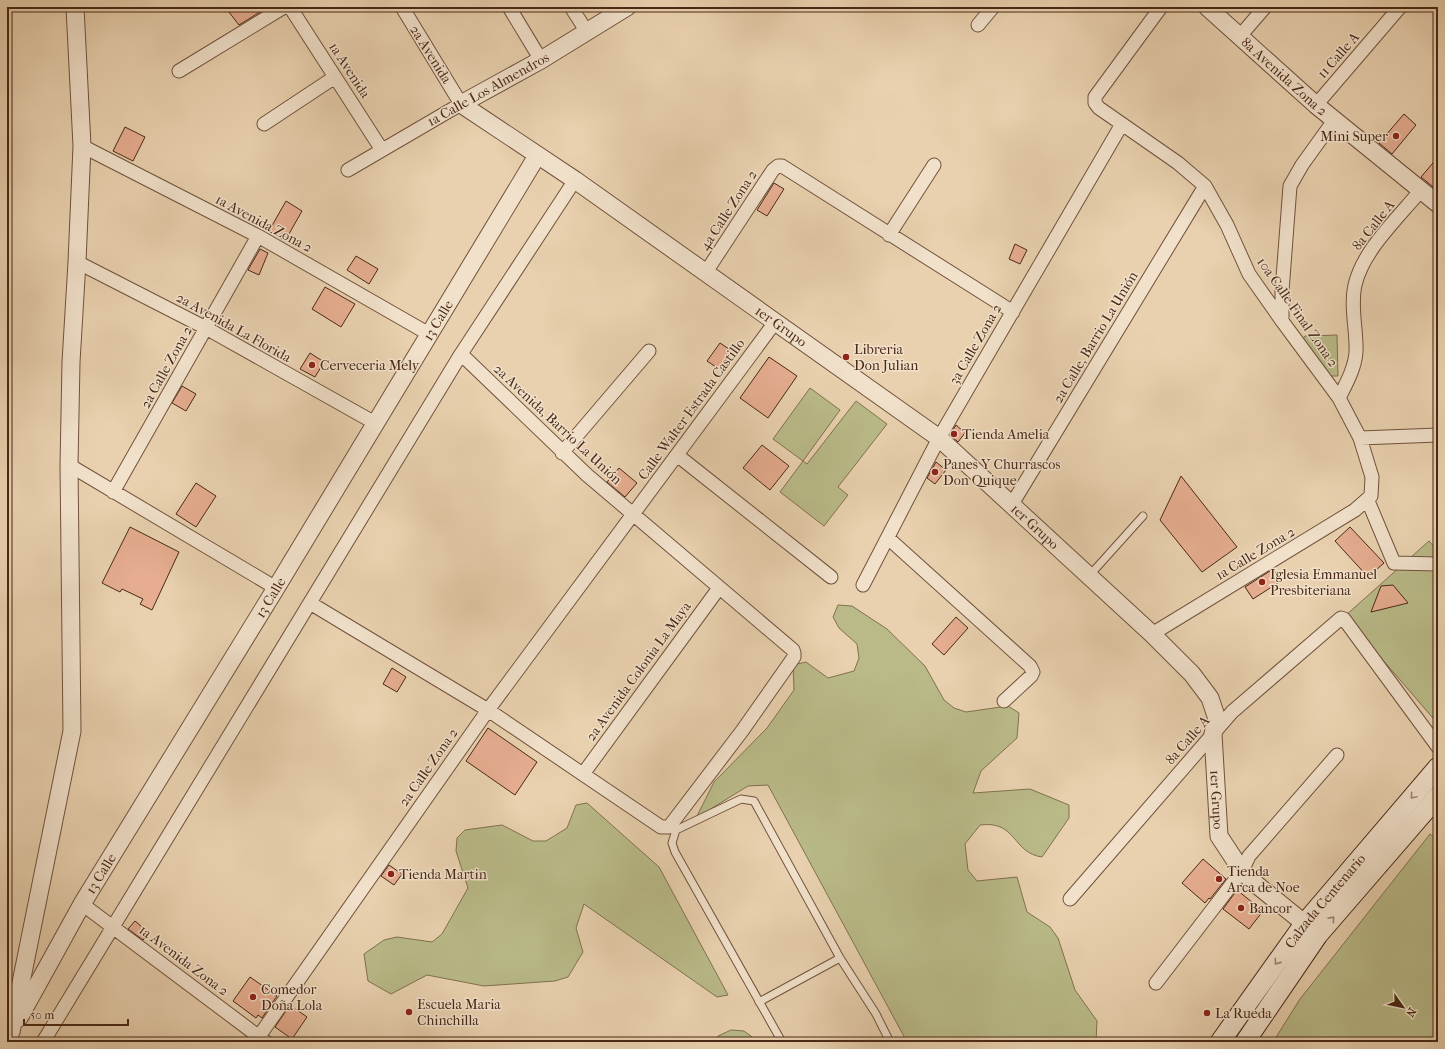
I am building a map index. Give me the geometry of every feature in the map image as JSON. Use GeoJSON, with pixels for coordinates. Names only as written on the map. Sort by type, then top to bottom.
{"type":"FeatureCollection","features":[{"type":"Feature","properties":{"kind":"main road","name":"Calzada Centenario"},"geometry":{"type":"LineString","coordinates":[[1220,1042],[1312,929],[1438,767]]}},
{"type":"Feature","properties":{"kind":"main road","name":"Calzada Centenario"},"geometry":{"type":"LineString","coordinates":[[1245,1042],[1312,929],[1438,796]]}},
{"type":"Feature","properties":{"kind":"street"},"geometry":{"type":"LineString","coordinates":[[9,1036],[72,731],[69,465],[71,362],[82,146],[75,7]]}},
{"type":"Feature","properties":{"kind":"street"},"geometry":{"type":"LineString","coordinates":[[179,71],[284,7]]}},
{"type":"Feature","properties":{"kind":"street","name":"1a Avenida"},"geometry":{"type":"LineString","coordinates":[[290,7],[382,150]]}},
{"type":"Feature","properties":{"kind":"street","name":"2a Avenida"},"geometry":{"type":"LineString","coordinates":[[402,7],[461,104],[537,156]]}},
{"type":"Feature","properties":{"kind":"street"},"geometry":{"type":"LineString","coordinates":[[509,7],[540,60]]}},
{"type":"Feature","properties":{"kind":"street"},"geometry":{"type":"LineString","coordinates":[[571,7],[587,32]]}},
{"type":"Feature","properties":{"kind":"street","name":"1a Calle Los Almendros"},"geometry":{"type":"LineString","coordinates":[[348,170],[540,60],[627,7]]}},
{"type":"Feature","properties":{"kind":"street"},"geometry":{"type":"LineString","coordinates":[[978,25],[993,7]]}},
{"type":"Feature","properties":{"kind":"street","name":"10a Calle Final Zona 2"},"geometry":{"type":"LineString","coordinates":[[1161,7],[1095,97],[1095,103],[1099,108],[1178,163],[1205,186],[1227,225],[1249,274],[1339,398],[1360,438],[1372,477],[1370,499]]}},
{"type":"Feature","properties":{"kind":"street","name":"8a Avenida Zona 2"},"geometry":{"type":"LineString","coordinates":[[1207,7],[1316,105],[1438,204]]}},
{"type":"Feature","properties":{"kind":"street"},"geometry":{"type":"LineString","coordinates":[[1240,36],[1265,7]]}},
{"type":"Feature","properties":{"kind":"street","name":"11 Calle A"},"geometry":{"type":"LineString","coordinates":[[1316,105],[1400,7]]}},
{"type":"Feature","properties":{"kind":"street"},"geometry":{"type":"LineString","coordinates":[[264,124],[335,77]]}},
{"type":"Feature","properties":{"kind":"street"},"geometry":{"type":"LineString","coordinates":[[1282,321],[1282,291],[1290,186],[1302,165],[1335,119]]}},
{"type":"Feature","properties":{"kind":"street","name":"3a Calle Zona 2"},"geometry":{"type":"LineString","coordinates":[[863,584],[939,438],[1122,124]]}},
{"type":"Feature","properties":{"kind":"street","name":"1a Avenida Zona 2"},"geometry":{"type":"LineString","coordinates":[[82,146],[258,236],[428,334]]}},
{"type":"Feature","properties":{"kind":"street","name":"1er Grupo"},"geometry":{"type":"LineString","coordinates":[[537,156],[575,180],[939,438],[1152,634],[1192,674],[1210,698],[1216,719],[1213,734],[1219,836],[1242,871],[1312,929]]}},
{"type":"Feature","properties":{"kind":"street","name":"13 Calle"},"geometry":{"type":"LineString","coordinates":[[9,1036],[82,904],[276,588],[374,423],[537,156]]}},
{"type":"Feature","properties":{"kind":"street","name":"4a Calle Zona 2"},"geometry":{"type":"LineString","coordinates":[[706,272],[773,170],[778,166],[782,166],[889,235]]}},
{"type":"Feature","properties":{"kind":"street"},"geometry":{"type":"LineString","coordinates":[[934,166],[889,235],[1013,312]]}},
{"type":"Feature","properties":{"kind":"street"},"geometry":{"type":"LineString","coordinates":[[43,1042],[461,354],[575,180]]}},
{"type":"Feature","properties":{"kind":"street","name":"2a Calle, Barrio La Unión"},"geometry":{"type":"LineString","coordinates":[[1012,504],[1205,186]]}},
{"type":"Feature","properties":{"kind":"street","name":"8a Calle A"},"geometry":{"type":"LineString","coordinates":[[1339,398],[1353,367],[1356,353],[1354,304],[1355,286],[1360,271],[1368,254],[1421,190]]}},
{"type":"Feature","properties":{"kind":"street","name":"2a Calle Zona 2"},"geometry":{"type":"LineString","coordinates":[[113,492],[258,236]]}},
{"type":"Feature","properties":{"kind":"street","name":"2a Avenida La Florida"},"geometry":{"type":"LineString","coordinates":[[77,262],[206,328],[374,423]]}},
{"type":"Feature","properties":{"kind":"street","name":"Calle Walter Estrada Castillo"},"geometry":{"type":"LineString","coordinates":[[633,516],[776,321]]}},
{"type":"Feature","properties":{"kind":"street"},"geometry":{"type":"LineString","coordinates":[[562,453],[649,351]]}},
{"type":"Feature","properties":{"kind":"street","name":"2a Avenida, Barrio La Unión"},"geometry":{"type":"LineString","coordinates":[[461,354],[562,453],[633,516],[793,650],[794,653],[794,657],[742,731],[669,827],[661,828],[583,774]]}},
{"type":"Feature","properties":{"kind":"street"},"geometry":{"type":"LineString","coordinates":[[1360,438],[1438,435]]}},
{"type":"Feature","properties":{"kind":"street"},"geometry":{"type":"LineString","coordinates":[[678,454],[831,576]]}},
{"type":"Feature","properties":{"kind":"street"},"geometry":{"type":"LineString","coordinates":[[69,465],[276,588]]}},
{"type":"Feature","properties":{"kind":"street"},"geometry":{"type":"LineString","coordinates":[[1370,499],[1394,563],[1438,564]]}},
{"type":"Feature","properties":{"kind":"street","name":"1a Calle Zona 2"},"geometry":{"type":"LineString","coordinates":[[1152,634],[1355,510],[1370,499]]}},
{"type":"Feature","properties":{"kind":"street","name":"2a Calle Zona 2"},"geometry":{"type":"LineString","coordinates":[[260,1040],[488,710],[633,516]]}},
{"type":"Feature","properties":{"kind":"street"},"geometry":{"type":"LineString","coordinates":[[888,538],[1030,666],[1033,672],[1031,676],[1004,701]]}},
{"type":"Feature","properties":{"kind":"street","name":"2a Avenida Colonia La Maya"},"geometry":{"type":"LineString","coordinates":[[583,774],[719,588]]}},
{"type":"Feature","properties":{"kind":"street"},"geometry":{"type":"LineString","coordinates":[[310,603],[488,710],[583,774]]}},
{"type":"Feature","properties":{"kind":"street","name":"8a Calle A"},"geometry":{"type":"LineString","coordinates":[[1070,899],[1232,712],[1341,618],[1344,619],[1438,747]]}},
{"type":"Feature","properties":{"kind":"street"},"geometry":{"type":"LineString","coordinates":[[1156,983],[1242,871],[1249,856],[1337,755]]}},
{"type":"Feature","properties":{"kind":"street","name":"1a Avenida Zona 2"},"geometry":{"type":"LineString","coordinates":[[82,904],[260,1040]]}},
{"type":"Feature","properties":{"kind":"lane"},"geometry":{"type":"LineString","coordinates":[[1089,576],[1143,516]]}},
{"type":"Feature","properties":{"kind":"lane"},"geometry":{"type":"LineString","coordinates":[[782,1042],[675,852],[672,843],[676,830],[741,799],[754,801],[840,958],[876,1014],[890,1042]]}},
{"type":"Feature","properties":{"kind":"lane"},"geometry":{"type":"LineString","coordinates":[[759,1002],[840,958]]}},
{"type":"Feature","properties":{"kind":"green space"},"geometry":{"type":"Polygon","coordinates":[[[1337,335],[1338,376],[1328,376],[1301,342],[1305,336],[1337,335]]]}},
{"type":"Feature","properties":{"kind":"green space"},"geometry":{"type":"Polygon","coordinates":[[[810,388],[840,410],[803,461],[773,439],[810,388]]]}},
{"type":"Feature","properties":{"kind":"green space"},"geometry":{"type":"Polygon","coordinates":[[[856,401],[887,424],[838,487],[848,495],[824,526],[780,492],[803,461],[807,464],[856,401]]]}},
{"type":"Feature","properties":{"kind":"green space"},"geometry":{"type":"Polygon","coordinates":[[[1429,541],[1438,551],[1438,724],[1345,616],[1429,541]]]}},
{"type":"Feature","properties":{"kind":"green space"},"geometry":{"type":"Polygon","coordinates":[[[838,605],[852,606],[887,629],[925,666],[944,700],[954,708],[966,712],[1008,706],[1019,713],[1017,738],[981,771],[973,793],[1030,789],[1069,805],[1069,818],[1042,857],[1025,850],[1008,832],[1001,827],[980,825],[965,844],[968,870],[977,881],[1017,877],[1027,912],[1050,927],[1058,938],[1075,990],[1097,1021],[1096,1042],[907,1042],[768,785],[748,786],[696,818],[714,782],[767,728],[794,690],[793,665],[806,662],[828,678],[854,671],[859,658],[857,644],[839,628],[833,617],[838,605]]]}},
{"type":"Feature","properties":{"kind":"green space"},"geometry":{"type":"Polygon","coordinates":[[[587,803],[659,867],[728,995],[717,997],[584,904],[576,928],[583,952],[568,977],[555,981],[484,986],[427,975],[391,994],[368,981],[364,954],[384,940],[397,937],[432,942],[442,934],[468,888],[456,851],[457,838],[465,830],[502,825],[533,841],[546,841],[567,828],[576,805],[587,803]]]}},
{"type":"Feature","properties":{"kind":"green space"},"geometry":{"type":"Polygon","coordinates":[[[1430,834],[1438,841],[1438,1042],[1273,1042],[1300,999],[1430,834]]]}},
{"type":"Feature","properties":{"kind":"green space"},"geometry":{"type":"Polygon","coordinates":[[[731,1030],[744,1031],[759,1042],[713,1042],[718,1036],[731,1030]]]}},
{"type":"Feature","properties":{"kind":"building"},"geometry":{"type":"Polygon","coordinates":[[[225,7],[268,7],[239,25],[225,7]]]}},
{"type":"Feature","properties":{"kind":"building","name":"Mini Super"},"geometry":{"type":"Polygon","coordinates":[[[1404,114],[1416,125],[1392,154],[1379,143],[1404,114]]]}},
{"type":"Feature","properties":{"kind":"building"},"geometry":{"type":"Polygon","coordinates":[[[125,127],[145,137],[133,161],[113,151],[125,127]]]}},
{"type":"Feature","properties":{"kind":"building"},"geometry":{"type":"Polygon","coordinates":[[[1438,157],[1438,191],[1421,177],[1438,157]]]}},
{"type":"Feature","properties":{"kind":"building"},"geometry":{"type":"Polygon","coordinates":[[[774,183],[784,189],[767,216],[757,210],[774,183]]]}},
{"type":"Feature","properties":{"kind":"building"},"geometry":{"type":"Polygon","coordinates":[[[286,201],[302,211],[285,241],[269,231],[286,201]]]}},
{"type":"Feature","properties":{"kind":"building"},"geometry":{"type":"Polygon","coordinates":[[[1015,244],[1027,250],[1020,264],[1009,259],[1015,244]]]}},
{"type":"Feature","properties":{"kind":"building"},"geometry":{"type":"Polygon","coordinates":[[[260,249],[268,253],[259,275],[248,270],[260,249]]]}},
{"type":"Feature","properties":{"kind":"building"},"geometry":{"type":"Polygon","coordinates":[[[356,256],[378,269],[369,284],[347,270],[356,256]]]}},
{"type":"Feature","properties":{"kind":"building"},"geometry":{"type":"Polygon","coordinates":[[[325,287],[355,304],[341,327],[312,309],[325,287]]]}},
{"type":"Feature","properties":{"kind":"building"},"geometry":{"type":"Polygon","coordinates":[[[720,343],[732,351],[719,369],[707,361],[720,343]]]}},
{"type":"Feature","properties":{"kind":"building","name":"Cerveceria Mely"},"geometry":{"type":"Polygon","coordinates":[[[310,353],[324,362],[315,377],[300,369],[310,353]]]}},
{"type":"Feature","properties":{"kind":"building"},"geometry":{"type":"Polygon","coordinates":[[[769,357],[797,376],[768,418],[740,398],[769,357]]]}},
{"type":"Feature","properties":{"kind":"building"},"geometry":{"type":"Polygon","coordinates":[[[182,386],[196,394],[186,411],[172,403],[182,386]]]}},
{"type":"Feature","properties":{"kind":"building"},"geometry":{"type":"Polygon","coordinates":[[[956,425],[965,433],[958,442],[950,435],[956,425]]]}},
{"type":"Feature","properties":{"kind":"building"},"geometry":{"type":"Polygon","coordinates":[[[762,445],[789,466],[770,490],[743,468],[762,445]]]}},
{"type":"Feature","properties":{"kind":"building","name":"Panes Y Churrascos Don Quique"},"geometry":{"type":"Polygon","coordinates":[[[936,462],[946,470],[935,484],[927,478],[936,462]]]}},
{"type":"Feature","properties":{"kind":"building"},"geometry":{"type":"Polygon","coordinates":[[[619,468],[637,483],[625,497],[607,482],[619,468]]]}},
{"type":"Feature","properties":{"kind":"building"},"geometry":{"type":"Polygon","coordinates":[[[1181,476],[1237,547],[1202,572],[1160,520],[1181,476]]]}},
{"type":"Feature","properties":{"kind":"building"},"geometry":{"type":"Polygon","coordinates":[[[196,483],[216,496],[196,527],[176,514],[196,483]]]}},
{"type":"Feature","properties":{"kind":"building"},"geometry":{"type":"Polygon","coordinates":[[[130,527],[179,552],[152,610],[140,604],[143,599],[122,589],[120,592],[102,583],[130,527]]]}},
{"type":"Feature","properties":{"kind":"building"},"geometry":{"type":"Polygon","coordinates":[[[1350,527],[1384,563],[1368,577],[1335,541],[1350,527]]]}},
{"type":"Feature","properties":{"kind":"building","name":"Iglesia Emmanuel Presbiteriana"},"geometry":{"type":"Polygon","coordinates":[[[1273,569],[1281,581],[1253,599],[1245,587],[1273,569]]]}},
{"type":"Feature","properties":{"kind":"building"},"geometry":{"type":"Polygon","coordinates":[[[1393,585],[1408,603],[1371,612],[1381,586],[1393,585]]]}},
{"type":"Feature","properties":{"kind":"building"},"geometry":{"type":"Polygon","coordinates":[[[956,617],[968,628],[944,655],[932,644],[956,617]]]}},
{"type":"Feature","properties":{"kind":"building"},"geometry":{"type":"Polygon","coordinates":[[[392,668],[406,677],[397,692],[383,684],[392,668]]]}},
{"type":"Feature","properties":{"kind":"building"},"geometry":{"type":"Polygon","coordinates":[[[488,728],[537,762],[515,795],[466,761],[488,728]]]}},
{"type":"Feature","properties":{"kind":"building"},"geometry":{"type":"Polygon","coordinates":[[[1203,859],[1226,879],[1205,903],[1182,883],[1203,859]]]}},
{"type":"Feature","properties":{"kind":"building","name":"Tienda Martin"},"geometry":{"type":"Polygon","coordinates":[[[389,865],[402,874],[394,885],[381,876],[389,865]]]}},
{"type":"Feature","properties":{"kind":"building","name":"Bancor"},"geometry":{"type":"Polygon","coordinates":[[[1237,890],[1263,911],[1249,929],[1223,909],[1237,890]]]}},
{"type":"Feature","properties":{"kind":"building"},"geometry":{"type":"Polygon","coordinates":[[[135,921],[149,933],[143,940],[128,929],[135,921]]]}},
{"type":"Feature","properties":{"kind":"building","name":"Comedor Doña Lola"},"geometry":{"type":"Polygon","coordinates":[[[250,977],[277,996],[262,1018],[258,1015],[256,1018],[233,1001],[250,977]]]}},
{"type":"Feature","properties":{"kind":"building"},"geometry":{"type":"Polygon","coordinates":[[[290,1005],[307,1017],[292,1039],[275,1027],[290,1005]]]}},
{"type":"Feature","properties":{"kind":"place","name":"Mini Super"},"geometry":{"type":"Point","coordinates":[1396,136]}},
{"type":"Feature","properties":{"kind":"place","name":"Libreria Don Julian"},"geometry":{"type":"Point","coordinates":[846,357]}},
{"type":"Feature","properties":{"kind":"place","name":"Cerveceria Mely"},"geometry":{"type":"Point","coordinates":[312,365]}},
{"type":"Feature","properties":{"kind":"place","name":"Tienda Amelia"},"geometry":{"type":"Point","coordinates":[954,434]}},
{"type":"Feature","properties":{"kind":"place","name":"Panes Y Churrascos Don Quique"},"geometry":{"type":"Point","coordinates":[935,472]}},
{"type":"Feature","properties":{"kind":"place","name":"Iglesia Emmanuel Presbiteriana"},"geometry":{"type":"Point","coordinates":[1262,582]}},
{"type":"Feature","properties":{"kind":"place","name":"Tienda Martin"},"geometry":{"type":"Point","coordinates":[391,874]}},
{"type":"Feature","properties":{"kind":"place","name":"Tienda Arca de Noe"},"geometry":{"type":"Point","coordinates":[1219,879]}},
{"type":"Feature","properties":{"kind":"place","name":"Bancor"},"geometry":{"type":"Point","coordinates":[1241,908]}},
{"type":"Feature","properties":{"kind":"place","name":"Comedor Doña Lola"},"geometry":{"type":"Point","coordinates":[253,997]}},
{"type":"Feature","properties":{"kind":"place","name":"Escuela Maria Chinchilla"},"geometry":{"type":"Point","coordinates":[409,1012]}},
{"type":"Feature","properties":{"kind":"place","name":"La Rueda"},"geometry":{"type":"Point","coordinates":[1207,1013]}}]}
